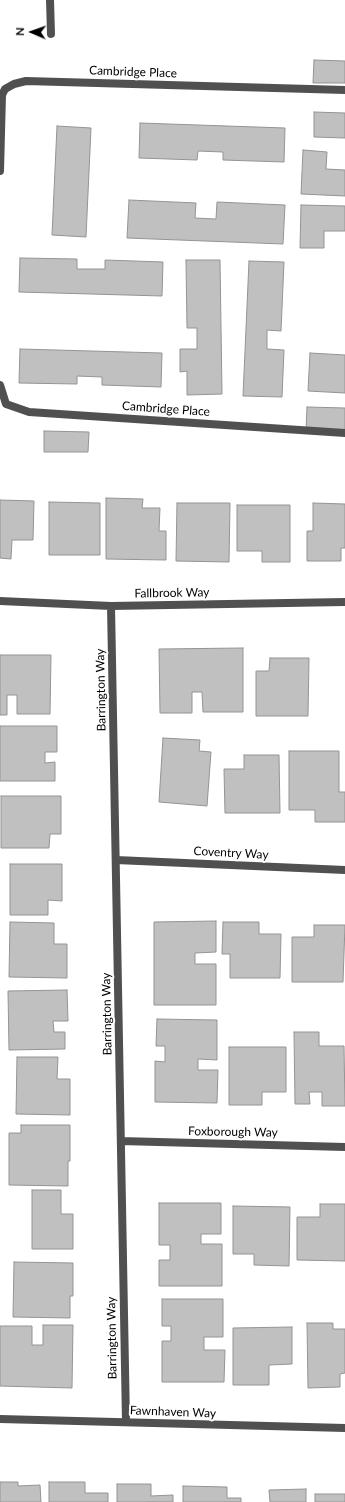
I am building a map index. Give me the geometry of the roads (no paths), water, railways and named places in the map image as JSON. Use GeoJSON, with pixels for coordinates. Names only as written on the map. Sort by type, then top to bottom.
{"type":"FeatureCollection","features":[{"type":"Feature","properties":{"kind":"street"},"geometry":{"type":"LineString","coordinates":[[50,0],[51,34]]}},
{"type":"Feature","properties":{"kind":"street","name":"Cambridge Place"},"geometry":{"type":"LineString","coordinates":[[0,171],[2,96],[5,89],[14,84],[26,82],[345,90]]}},
{"type":"Feature","properties":{"kind":"street","name":"Cambridge Place"},"geometry":{"type":"LineString","coordinates":[[0,385],[6,404],[29,412],[345,433]]}},
{"type":"Feature","properties":{"kind":"street","name":"Fallbrook Way"},"geometry":{"type":"LineString","coordinates":[[0,601],[112,606],[345,602]]}},
{"type":"Feature","properties":{"kind":"street","name":"Barrington Way"},"geometry":{"type":"LineString","coordinates":[[112,606],[126,1422]]}},
{"type":"Feature","properties":{"kind":"street","name":"Coventry Way"},"geometry":{"type":"LineString","coordinates":[[116,860],[345,870]]}},
{"type":"Feature","properties":{"kind":"street","name":"Foxborough Way"},"geometry":{"type":"LineString","coordinates":[[121,1141],[345,1147]]}},
{"type":"Feature","properties":{"kind":"street","name":"Fawnhaven Way"},"geometry":{"type":"LineString","coordinates":[[0,1419],[345,1428]]}}]}
